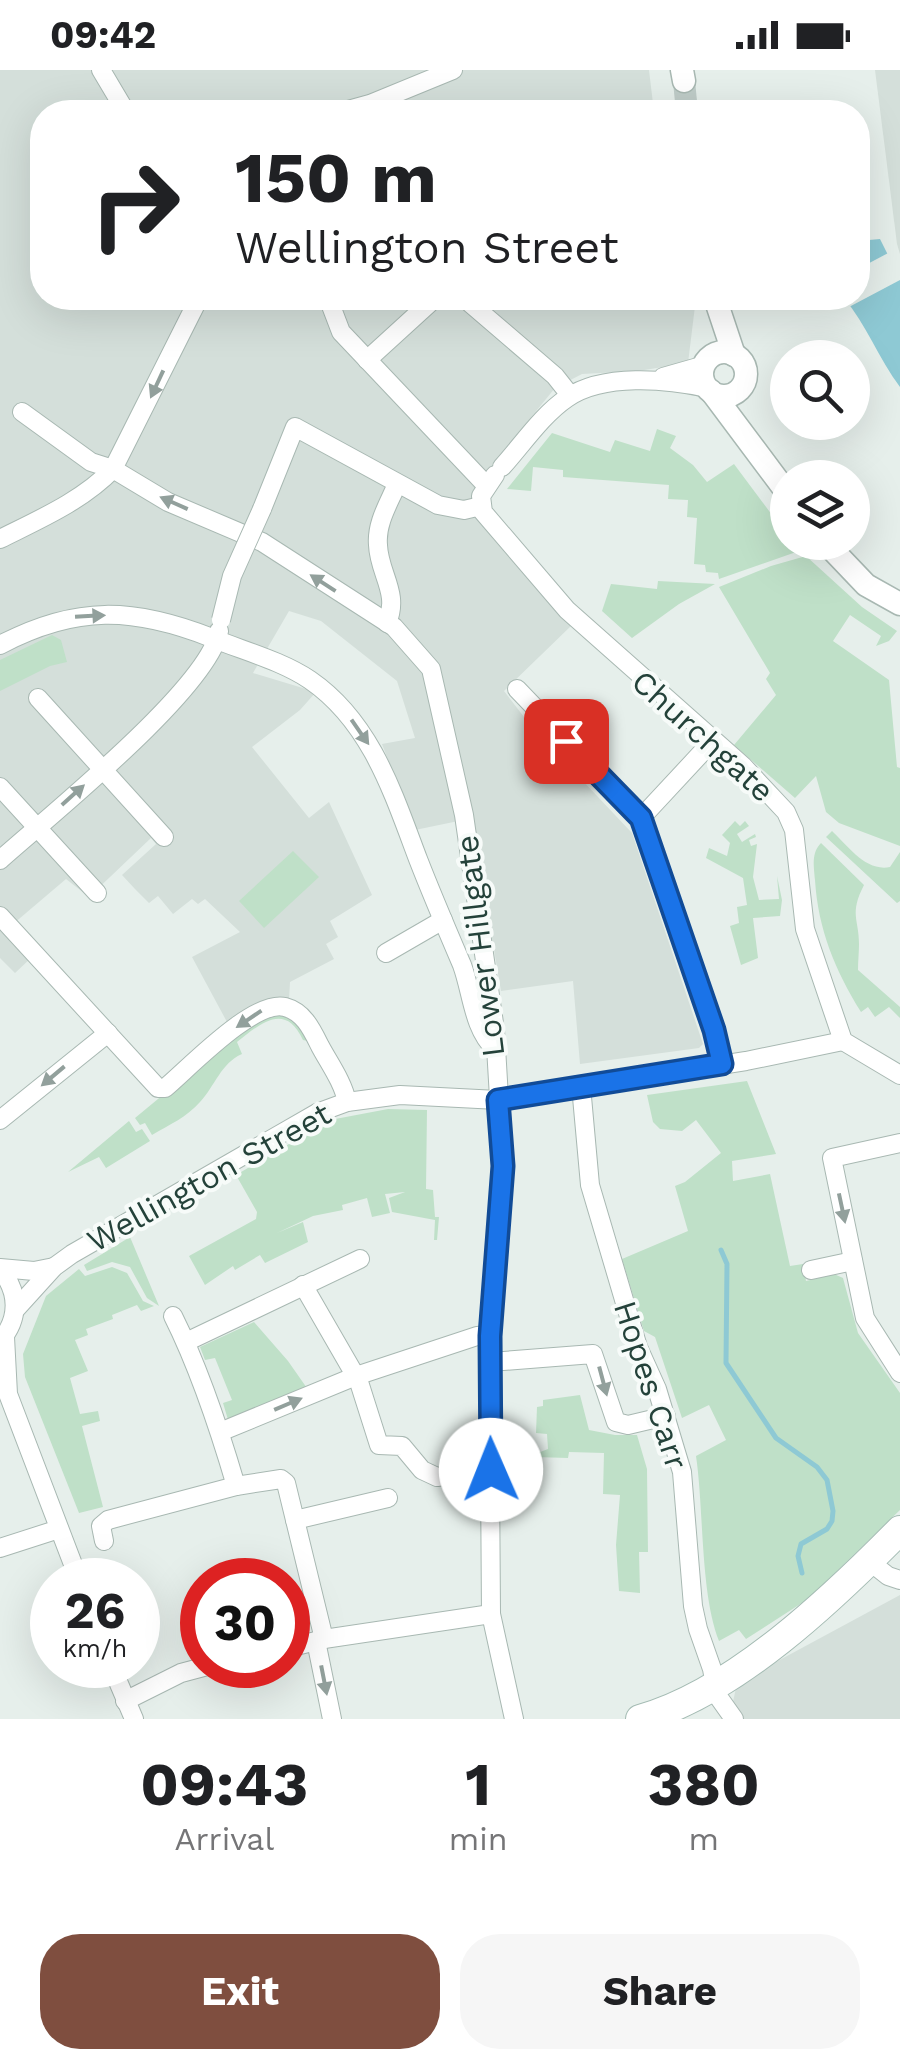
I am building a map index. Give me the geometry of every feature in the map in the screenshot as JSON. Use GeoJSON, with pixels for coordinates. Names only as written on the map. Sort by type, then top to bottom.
{"type":"FeatureCollection","features":[{"type":"Feature","properties":{"kind":"main road"},"geometry":{"type":"LineString","coordinates":[[640,1719],[714,1684],[800,1626],[900,1530]]}},
{"type":"Feature","properties":{"kind":"street"},"geometry":{"type":"LineString","coordinates":[[102,70],[119,100]]}},
{"type":"Feature","properties":{"kind":"street"},"geometry":{"type":"LineString","coordinates":[[380,100],[453,70]]}},
{"type":"Feature","properties":{"kind":"street"},"geometry":{"type":"LineString","coordinates":[[0,539],[68,505],[114,469],[193,310]]}},
{"type":"Feature","properties":{"kind":"street"},"geometry":{"type":"LineString","coordinates":[[333,310],[367,360],[494,476]]}},
{"type":"Feature","properties":{"kind":"street"},"geometry":{"type":"LineString","coordinates":[[340,325],[343,310]]}},
{"type":"Feature","properties":{"kind":"street"},"geometry":{"type":"LineString","coordinates":[[367,360],[421,310]]}},
{"type":"Feature","properties":{"kind":"street"},"geometry":{"type":"LineString","coordinates":[[478,310],[555,376],[570,395]]}},
{"type":"Feature","properties":{"kind":"street"},"geometry":{"type":"LineString","coordinates":[[715,310],[708,376],[741,432],[770,470]]}},
{"type":"Feature","properties":{"kind":"street"},"geometry":{"type":"LineString","coordinates":[[719,310],[734,355],[745,366],[741,432]]}},
{"type":"Feature","properties":{"kind":"street"},"geometry":{"type":"LineString","coordinates":[[708,376],[721,353],[734,355]]}},
{"type":"Feature","properties":{"kind":"street"},"geometry":{"type":"LineString","coordinates":[[0,860],[185,689],[217,640],[232,576],[294,427],[446,508],[464,510],[481,506],[494,476],[570,395],[615,382],[708,376]]}},
{"type":"Feature","properties":{"kind":"street"},"geometry":{"type":"LineString","coordinates":[[708,376],[725,396],[743,386]]}},
{"type":"Feature","properties":{"kind":"street","name":"Lower Hillgate"},"geometry":{"type":"LineString","coordinates":[[22,412],[91,462],[114,469],[168,502],[261,542],[387,623],[412,644],[431,669],[466,827],[495,1049],[503,1166],[490,1336],[491,1614],[514,1719]]}},
{"type":"Feature","properties":{"kind":"street"},"geometry":{"type":"LineString","coordinates":[[387,623],[393,601],[378,539],[397,484]]}},
{"type":"Feature","properties":{"kind":"street","name":"Churchgate"},"geometry":{"type":"LineString","coordinates":[[481,506],[489,521],[566,610],[767,790],[790,818],[805,929],[843,1042]]}},
{"type":"Feature","properties":{"kind":"street"},"geometry":{"type":"LineString","coordinates":[[842,560],[866,586],[900,604]]}},
{"type":"Feature","properties":{"kind":"street"},"geometry":{"type":"LineString","coordinates":[[0,644],[54,620],[106,615],[156,618],[307,678],[361,730],[384,770],[464,973],[482,1034],[495,1049]]}},
{"type":"Feature","properties":{"kind":"street"},"geometry":{"type":"LineString","coordinates":[[516,689],[641,818],[714,1030],[722,1064]]}},
{"type":"Feature","properties":{"kind":"street"},"geometry":{"type":"LineString","coordinates":[[38,698],[164,837]]}},
{"type":"Feature","properties":{"kind":"street"},"geometry":{"type":"LineString","coordinates":[[641,818],[707,746],[716,744]]}},
{"type":"Feature","properties":{"kind":"street"},"geometry":{"type":"LineString","coordinates":[[0,786],[97,894]]}},
{"type":"Feature","properties":{"kind":"street"},"geometry":{"type":"LineString","coordinates":[[0,916],[152,1083],[163,1090],[242,1022],[268,1008],[284,1007],[307,1022],[347,1102]]}},
{"type":"Feature","properties":{"kind":"street"},"geometry":{"type":"LineString","coordinates":[[386,952],[443,920]]}},
{"type":"Feature","properties":{"kind":"street"},"geometry":{"type":"LineString","coordinates":[[0,1120],[108,1033]]}},
{"type":"Feature","properties":{"kind":"street"},"geometry":{"type":"LineString","coordinates":[[843,1042],[900,1075]]}},
{"type":"Feature","properties":{"kind":"street","name":"Wellington Street"},"geometry":{"type":"LineString","coordinates":[[15,1310],[54,1267],[98,1238],[318,1113],[347,1102],[400,1095],[498,1100],[843,1042]]}},
{"type":"Feature","properties":{"kind":"street","name":"Hopes Carr"},"geometry":{"type":"LineString","coordinates":[[580,1086],[590,1184],[638,1347],[666,1416],[682,1472],[693,1606],[717,1694],[734,1719]]}},
{"type":"Feature","properties":{"kind":"street"},"geometry":{"type":"LineString","coordinates":[[900,1144],[832,1158],[852,1255],[870,1299],[871,1329],[900,1372]]}},
{"type":"Feature","properties":{"kind":"street"},"geometry":{"type":"LineString","coordinates":[[811,1270],[852,1255]]}},
{"type":"Feature","properties":{"kind":"street"},"geometry":{"type":"LineString","coordinates":[[186,1342],[360,1260]]}},
{"type":"Feature","properties":{"kind":"street","name":"Wellington Street"},"geometry":{"type":"LineString","coordinates":[[0,1268],[54,1267]]}},
{"type":"Feature","properties":{"kind":"street"},"geometry":{"type":"LineString","coordinates":[[0,1268],[12,1288],[15,1310],[2,1339],[4,1390],[70,1558]]}},
{"type":"Feature","properties":{"kind":"street"},"geometry":{"type":"LineString","coordinates":[[303,1285],[356,1376],[379,1446],[396,1445],[408,1450],[422,1470],[436,1477],[491,1470]]}},
{"type":"Feature","properties":{"kind":"street"},"geometry":{"type":"LineString","coordinates":[[173,1316],[220,1432],[236,1486]]}},
{"type":"Feature","properties":{"kind":"street"},"geometry":{"type":"LineString","coordinates":[[220,1432],[428,1350],[490,1336]]}},
{"type":"Feature","properties":{"kind":"street"},"geometry":{"type":"LineString","coordinates":[[490,1362],[593,1354],[616,1422],[628,1426],[666,1416]]}},
{"type":"Feature","properties":{"kind":"street"},"geometry":{"type":"LineString","coordinates":[[104,1541],[101,1526],[108,1520],[280,1478],[286,1484],[295,1520],[332,1719]]}},
{"type":"Feature","properties":{"kind":"street"},"geometry":{"type":"LineString","coordinates":[[295,1520],[388,1498]]}},
{"type":"Feature","properties":{"kind":"street"},"geometry":{"type":"LineString","coordinates":[[0,1548],[59,1529]]}},
{"type":"Feature","properties":{"kind":"street"},"geometry":{"type":"LineString","coordinates":[[869,1561],[900,1580]]}},
{"type":"Feature","properties":{"kind":"street"},"geometry":{"type":"LineString","coordinates":[[310,1642],[491,1614]]}},
{"type":"Feature","properties":{"kind":"street"},"geometry":{"type":"LineString","coordinates":[[125,1700],[180,1672]]}},
{"type":"Feature","properties":{"kind":"street"},"geometry":{"type":"LineString","coordinates":[[120,1688],[134,1719]]}},
{"type":"Feature","properties":{"kind":"shaded area"},"geometry":{"type":"Polygon","coordinates":[[[0,70],[649,70],[653,100],[30,100],[30,310],[695,310],[688,363],[582,374],[555,388],[493,464],[480,521],[571,626],[504,691],[531,726],[632,833],[703,1044],[699,1048],[580,1064],[573,981],[501,991],[468,797],[468,819],[415,830],[382,744],[415,738],[397,681],[321,621],[289,611],[253,673],[316,692],[300,710],[252,747],[309,818],[329,802],[372,895],[330,921],[338,937],[326,944],[334,959],[290,982],[289,1000],[270,1000],[227,1022],[192,957],[240,932],[205,899],[198,904],[192,899],[173,914],[158,896],[149,903],[135,889],[122,875],[156,844],[151,838],[89,897],[66,879],[6,930],[31,958],[15,973],[0,958],[0,70]]]}},
{"type":"Feature","properties":{"kind":"shaded area"},"geometry":{"type":"Polygon","coordinates":[[[875,70],[900,70],[900,254],[897,244],[875,70]]]}},
{"type":"Feature","properties":{"kind":"shaded area"},"geometry":{"type":"Polygon","coordinates":[[[900,1595],[900,1719],[737,1719],[733,1702],[737,1683],[900,1595]]]}},
{"type":"Feature","properties":{"kind":"green space"},"geometry":{"type":"Polygon","coordinates":[[[657,429],[676,436],[670,448],[693,465],[707,482],[734,464],[770,512],[770,560],[773,560],[719,579],[718,573],[706,572],[705,565],[694,564],[697,518],[687,517],[688,500],[668,499],[669,485],[563,477],[563,470],[533,467],[531,491],[507,489],[552,433],[610,452],[615,440],[650,451],[657,429]]]}},
{"type":"Feature","properties":{"kind":"green space"},"geometry":{"type":"Polygon","coordinates":[[[810,560],[862,607],[897,631],[889,641],[876,646],[881,636],[850,615],[833,641],[889,680],[900,768],[900,846],[839,823],[826,812],[816,776],[795,798],[734,745],[776,695],[766,679],[770,673],[719,587],[771,566],[810,560]]]}},
{"type":"Feature","properties":{"kind":"green space"},"geometry":{"type":"Polygon","coordinates":[[[658,581],[715,584],[632,638],[602,611],[611,584],[657,589],[658,581]]]}},
{"type":"Feature","properties":{"kind":"green space"},"geometry":{"type":"Polygon","coordinates":[[[52,635],[61,640],[67,662],[50,666],[0,691],[0,660],[52,635]]]}},
{"type":"Feature","properties":{"kind":"green space"},"geometry":{"type":"Polygon","coordinates":[[[735,821],[740,826],[745,821],[749,826],[737,834],[742,842],[755,834],[756,837],[749,840],[751,846],[757,844],[753,877],[759,900],[779,899],[777,876],[782,900],[780,916],[753,918],[758,958],[741,965],[730,926],[739,923],[737,907],[747,905],[743,878],[706,858],[709,848],[727,856],[730,843],[722,835],[735,821]]]}},
{"type":"Feature","properties":{"kind":"green space"},"geometry":{"type":"Polygon","coordinates":[[[832,831],[873,866],[890,867],[900,852],[900,901],[897,903],[826,837],[832,831]]]}},
{"type":"Feature","properties":{"kind":"green space"},"geometry":{"type":"Polygon","coordinates":[[[821,843],[864,885],[856,910],[858,970],[900,1007],[900,1018],[889,1007],[875,1017],[868,1007],[861,1012],[843,981],[824,932],[817,898],[814,860],[821,843]]]}},
{"type":"Feature","properties":{"kind":"green space"},"geometry":{"type":"Polygon","coordinates":[[[293,851],[319,877],[264,928],[239,901],[293,851]]]}},
{"type":"Feature","properties":{"kind":"green space"},"geometry":{"type":"Polygon","coordinates":[[[289,1013],[312,1042],[303,1040],[288,1021],[263,1023],[237,1042],[242,1054],[229,1063],[189,1112],[152,1135],[145,1123],[140,1125],[135,1118],[251,1022],[262,1015],[289,1013]]]}},
{"type":"Feature","properties":{"kind":"green space"},"geometry":{"type":"Polygon","coordinates":[[[747,1081],[776,1154],[732,1161],[733,1181],[770,1174],[790,1266],[803,1264],[806,1281],[834,1274],[843,1278],[858,1333],[900,1393],[900,1510],[808,1599],[746,1639],[739,1630],[719,1641],[705,1576],[696,1456],[726,1440],[709,1405],[682,1418],[655,1337],[644,1331],[622,1259],[688,1231],[675,1186],[721,1153],[696,1120],[682,1131],[660,1129],[653,1122],[647,1095],[747,1081]]]}},
{"type":"Feature","properties":{"kind":"green space"},"geometry":{"type":"Polygon","coordinates":[[[388,1109],[427,1110],[426,1189],[433,1190],[435,1217],[439,1217],[437,1240],[435,1220],[392,1212],[389,1198],[405,1192],[385,1194],[390,1213],[372,1217],[367,1198],[342,1205],[343,1210],[313,1216],[277,1233],[303,1222],[308,1242],[265,1263],[260,1255],[235,1270],[233,1266],[205,1285],[189,1256],[256,1219],[257,1212],[236,1175],[330,1120],[388,1109]]]}},
{"type":"Feature","properties":{"kind":"green space"},"geometry":{"type":"Polygon","coordinates":[[[129,1121],[136,1132],[142,1129],[150,1141],[106,1168],[99,1157],[68,1172],[129,1121]]]}},
{"type":"Feature","properties":{"kind":"green space"},"geometry":{"type":"Polygon","coordinates":[[[130,1237],[159,1306],[147,1298],[130,1267],[112,1262],[87,1271],[84,1265],[130,1237]]]}},
{"type":"Feature","properties":{"kind":"green space"},"geometry":{"type":"Polygon","coordinates":[[[112,1267],[127,1273],[143,1301],[154,1306],[141,1311],[137,1305],[112,1315],[113,1319],[86,1329],[88,1335],[75,1340],[88,1371],[70,1378],[80,1414],[98,1411],[100,1421],[82,1426],[103,1507],[79,1513],[25,1377],[23,1354],[46,1296],[79,1269],[85,1276],[112,1267]]]}},
{"type":"Feature","properties":{"kind":"green space"},"geometry":{"type":"Polygon","coordinates":[[[254,1322],[309,1391],[229,1423],[223,1403],[232,1400],[215,1358],[205,1360],[200,1347],[254,1322]]]}},
{"type":"Feature","properties":{"kind":"green space"},"geometry":{"type":"Polygon","coordinates":[[[580,1395],[589,1430],[637,1435],[647,1469],[648,1552],[639,1552],[640,1593],[619,1591],[616,1545],[620,1495],[603,1494],[604,1453],[569,1452],[568,1458],[535,1457],[548,1449],[547,1434],[536,1433],[537,1407],[543,1406],[543,1400],[580,1395]]]}},
{"type":"Feature","properties":{"kind":"water"},"geometry":{"type":"Polygon","coordinates":[[[880,239],[900,279],[900,387],[853,310],[870,310],[870,240],[880,239]]]}},
{"type":"Feature","properties":{"kind":"pier"},"geometry":{"type":"Polygon","coordinates":[[[892,251],[900,268],[900,280],[870,296],[870,263],[892,251]]]}},
{"type":"Feature","properties":{"kind":"waterway"},"geometry":{"type":"LineString","coordinates":[[721,1250],[727,1264],[726,1363],[776,1438],[817,1467],[827,1480],[832,1521],[827,1529],[801,1544],[798,1556],[802,1573]]}},
{"type":"Feature","properties":{"kind":"tunnel"},"geometry":{"type":"LineString","coordinates":[[684,81],[686,100]]}},
{"type":"Feature","properties":{"kind":"route"},"geometry":{"type":"LineString","coordinates":[[491,1470],[490,1336],[503,1166],[498,1100],[722,1064],[714,1030],[641,818],[566,741]]}}]}
